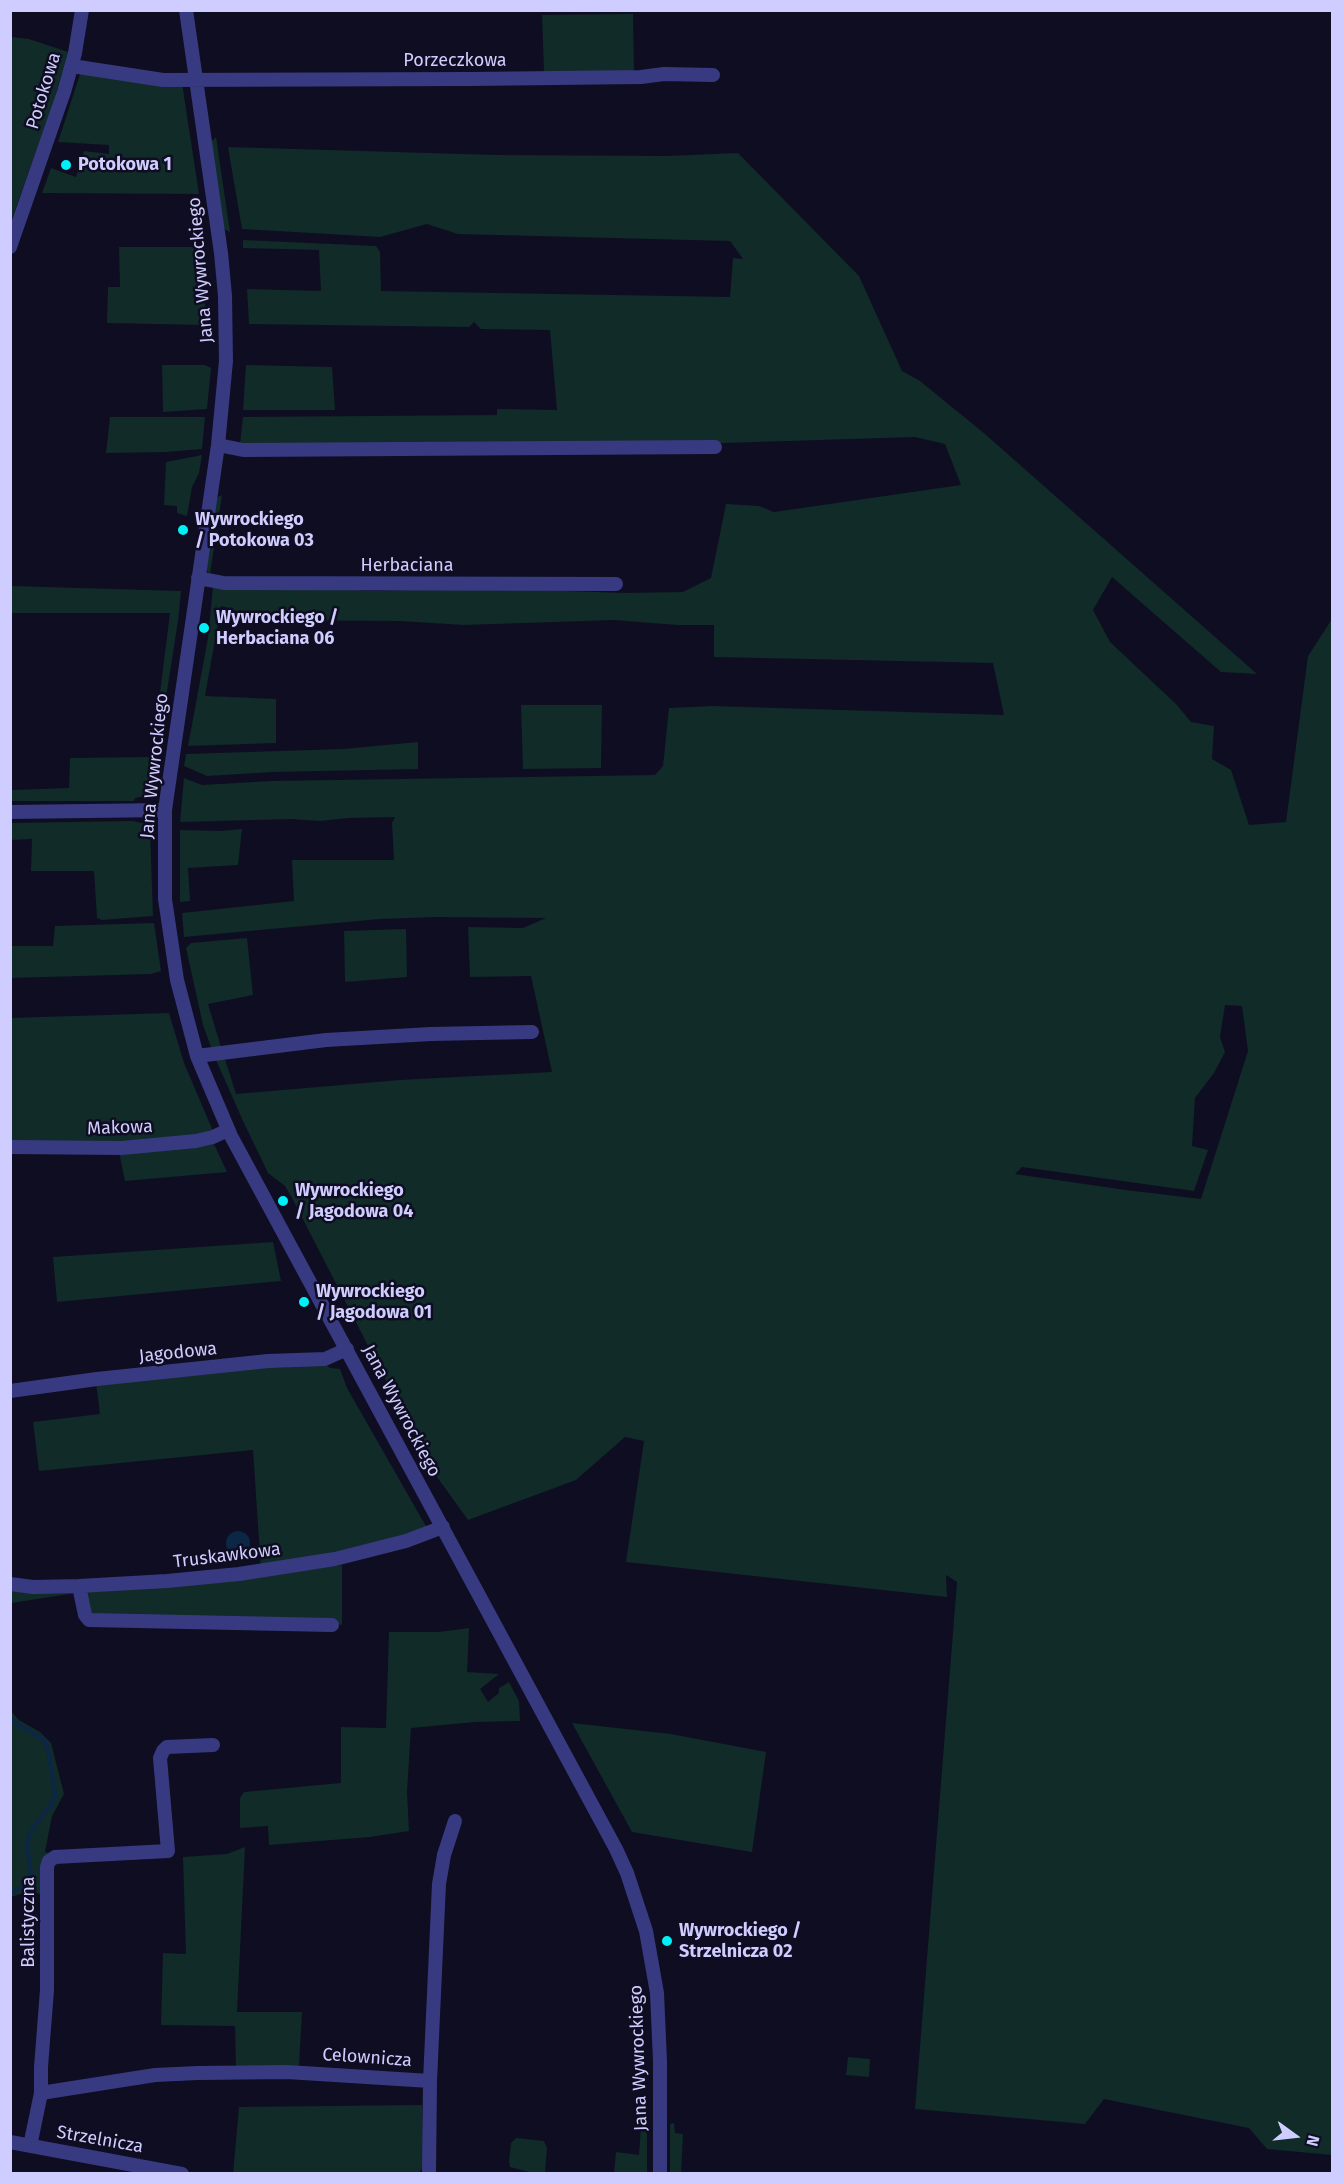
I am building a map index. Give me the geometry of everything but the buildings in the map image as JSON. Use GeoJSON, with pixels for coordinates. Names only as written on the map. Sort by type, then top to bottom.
{"type":"FeatureCollection","features":[{"type":"Feature","properties":{"kind":"street","name":"Potokowa"},"geometry":{"type":"LineString","coordinates":[[10,247],[57,117],[72,66],[82,10]]}},
{"type":"Feature","properties":{"kind":"street","name":"Jana Wywrockiego"},"geometry":{"type":"LineString","coordinates":[[186,10],[221,253],[225,296],[226,361],[218,445],[165,810],[164,853],[168,918],[177,980],[197,1056],[228,1130],[616,1849],[646,1931],[657,1993],[660,2061],[660,2174]]}},
{"type":"Feature","properties":{"kind":"street","name":"Porzeczkowa"},"geometry":{"type":"LineString","coordinates":[[72,66],[163,80],[713,75]]}},
{"type":"Feature","properties":{"kind":"street"},"geometry":{"type":"LineString","coordinates":[[218,445],[243,450],[715,447]]}},
{"type":"Feature","properties":{"kind":"street","name":"Herbaciana"},"geometry":{"type":"LineString","coordinates":[[198,578],[235,583],[616,584]]}},
{"type":"Feature","properties":{"kind":"street"},"geometry":{"type":"LineString","coordinates":[[10,812],[165,810]]}},
{"type":"Feature","properties":{"kind":"street"},"geometry":{"type":"LineString","coordinates":[[197,1056],[326,1040],[431,1034],[532,1032]]}},
{"type":"Feature","properties":{"kind":"street","name":"Makowa"},"geometry":{"type":"LineString","coordinates":[[10,1147],[122,1148],[196,1141],[228,1130]]}},
{"type":"Feature","properties":{"kind":"street","name":"Jagodowa"},"geometry":{"type":"LineString","coordinates":[[10,1391],[97,1379],[268,1361],[325,1359],[347,1348]]}},
{"type":"Feature","properties":{"kind":"street","name":"Truskawkowa"},"geometry":{"type":"LineString","coordinates":[[10,1584],[33,1587],[79,1586],[177,1580],[303,1566],[406,1541],[443,1527]]}},
{"type":"Feature","properties":{"kind":"street"},"geometry":{"type":"LineString","coordinates":[[79,1586],[85,1615],[89,1620],[332,1625]]}},
{"type":"Feature","properties":{"kind":"street","name":"Balistyczna"},"geometry":{"type":"LineString","coordinates":[[30,2146],[41,2093],[47,1990],[47,1866],[55,1857],[168,1851],[160,1758],[166,1748],[213,1745]]}},
{"type":"Feature","properties":{"kind":"street","name":"Celownicza"},"geometry":{"type":"LineString","coordinates":[[41,2093],[155,2075],[198,2073],[286,2072],[430,2080],[439,1884],[444,1855],[455,1821]]}},
{"type":"Feature","properties":{"kind":"street"},"geometry":{"type":"LineString","coordinates":[[429,2174],[430,2080]]}},
{"type":"Feature","properties":{"kind":"street","name":"Strzelnicza"},"geometry":{"type":"LineString","coordinates":[[10,2142],[182,2174]]}},
{"type":"Feature","properties":{"kind":"green space"},"geometry":{"type":"Polygon","coordinates":[[[633,14],[634,72],[544,73],[542,15],[633,14]]]}},
{"type":"Feature","properties":{"kind":"green space"},"geometry":{"type":"Polygon","coordinates":[[[10,37],[29,39],[68,52],[52,107],[11,221],[10,37]]]}},
{"type":"Feature","properties":{"kind":"green space"},"geometry":{"type":"Polygon","coordinates":[[[81,71],[182,83],[199,194],[42,193],[51,168],[76,177],[84,151],[109,154],[109,145],[58,142],[81,71]]]}},
{"type":"Feature","properties":{"kind":"green space"},"geometry":{"type":"Polygon","coordinates":[[[216,137],[230,232],[224,229],[211,142],[216,137]]]}},
{"type":"Feature","properties":{"kind":"green space"},"geometry":{"type":"Polygon","coordinates":[[[228,147],[496,155],[667,156],[738,153],[859,276],[902,371],[920,381],[985,434],[1257,674],[1221,672],[1112,577],[1093,610],[1110,642],[1177,705],[1191,722],[1214,726],[1212,759],[1231,770],[1249,825],[1286,822],[1308,656],[1332,619],[1332,2155],[1267,2149],[1249,2128],[1104,2099],[1085,2124],[915,2109],[957,1582],[946,1575],[947,1597],[626,1562],[644,1441],[625,1437],[576,1480],[468,1520],[432,1470],[292,1198],[285,1186],[268,1173],[216,1060],[225,1059],[236,1094],[400,1080],[552,1072],[531,976],[470,977],[468,927],[523,928],[546,918],[380,919],[184,937],[182,913],[294,901],[292,860],[394,860],[392,823],[395,817],[320,821],[291,819],[180,822],[184,778],[202,785],[272,781],[655,775],[663,766],[669,708],[712,706],[1004,715],[993,663],[714,657],[714,625],[677,625],[614,620],[464,625],[399,621],[267,620],[221,606],[205,696],[276,699],[276,743],[188,746],[208,638],[213,586],[377,591],[480,588],[625,593],[683,592],[711,578],[726,504],[759,506],[774,512],[961,485],[945,444],[915,437],[724,443],[240,444],[243,417],[497,415],[497,409],[557,410],[550,330],[481,329],[474,322],[469,327],[249,324],[247,289],[321,291],[319,250],[243,248],[243,240],[376,246],[380,252],[381,291],[730,297],[733,258],[743,259],[730,241],[458,234],[427,224],[380,237],[242,229],[228,147]],[[1225,1005],[1220,1037],[1225,1052],[1214,1073],[1195,1098],[1192,1146],[1208,1150],[1194,1191],[1022,1167],[1015,1174],[1201,1199],[1248,1051],[1242,1006],[1225,1005]]]}},
{"type":"Feature","properties":{"kind":"green space"},"geometry":{"type":"Polygon","coordinates":[[[119,247],[199,247],[207,325],[107,323],[108,287],[120,287],[119,247]]]}},
{"type":"Feature","properties":{"kind":"green space"},"geometry":{"type":"Polygon","coordinates":[[[162,365],[205,365],[211,368],[207,409],[163,412],[162,365]]]}},
{"type":"Feature","properties":{"kind":"green space"},"geometry":{"type":"Polygon","coordinates":[[[246,365],[332,367],[335,410],[243,410],[246,365]]]}},
{"type":"Feature","properties":{"kind":"green space"},"geometry":{"type":"Polygon","coordinates":[[[110,417],[205,417],[202,449],[106,453],[110,417]]]}},
{"type":"Feature","properties":{"kind":"green space"},"geometry":{"type":"Polygon","coordinates":[[[202,455],[199,473],[192,487],[187,516],[177,513],[177,506],[164,505],[166,462],[202,455]]]}},
{"type":"Feature","properties":{"kind":"green space"},"geometry":{"type":"Polygon","coordinates":[[[222,495],[210,574],[205,569],[216,498],[222,495]]]}},
{"type":"Feature","properties":{"kind":"green space"},"geometry":{"type":"Polygon","coordinates":[[[11,586],[181,591],[162,723],[156,725],[170,613],[11,613],[11,586]]]}},
{"type":"Feature","properties":{"kind":"green space"},"geometry":{"type":"Polygon","coordinates":[[[521,705],[602,705],[601,768],[523,769],[521,705]]]}},
{"type":"Feature","properties":{"kind":"green space"},"geometry":{"type":"Polygon","coordinates":[[[418,742],[418,769],[273,772],[207,776],[184,766],[186,754],[343,749],[418,742]]]}},
{"type":"Feature","properties":{"kind":"green space"},"geometry":{"type":"Polygon","coordinates":[[[153,757],[154,790],[151,795],[135,798],[134,801],[11,801],[11,790],[69,788],[70,758],[153,757]]]}},
{"type":"Feature","properties":{"kind":"green space"},"geometry":{"type":"Polygon","coordinates":[[[132,821],[148,824],[150,828],[153,916],[102,920],[97,918],[94,871],[31,871],[32,839],[11,840],[11,823],[132,821]]]}},
{"type":"Feature","properties":{"kind":"green space"},"geometry":{"type":"Polygon","coordinates":[[[242,829],[238,865],[188,868],[190,901],[180,902],[180,830],[242,829]]]}},
{"type":"Feature","properties":{"kind":"green space"},"geometry":{"type":"Polygon","coordinates":[[[154,923],[161,971],[151,974],[11,978],[11,946],[53,946],[55,926],[154,923]]]}},
{"type":"Feature","properties":{"kind":"green space"},"geometry":{"type":"Polygon","coordinates":[[[406,929],[407,977],[345,982],[344,931],[406,929]]]}},
{"type":"Feature","properties":{"kind":"green space"},"geometry":{"type":"Polygon","coordinates":[[[247,938],[253,995],[208,1004],[221,1047],[211,1047],[203,1025],[186,948],[191,943],[247,938]]]}},
{"type":"Feature","properties":{"kind":"green space"},"geometry":{"type":"Polygon","coordinates":[[[169,1013],[184,1063],[213,1131],[185,1138],[118,1144],[11,1143],[10,1018],[169,1013]]]}},
{"type":"Feature","properties":{"kind":"green space"},"geometry":{"type":"Polygon","coordinates":[[[213,1142],[227,1172],[125,1181],[119,1152],[213,1142]]]}},
{"type":"Feature","properties":{"kind":"green space"},"geometry":{"type":"Polygon","coordinates":[[[273,1242],[281,1281],[57,1302],[53,1257],[273,1242]]]}},
{"type":"Feature","properties":{"kind":"green space"},"geometry":{"type":"Polygon","coordinates":[[[323,1362],[330,1368],[340,1369],[347,1388],[427,1528],[362,1549],[261,1570],[253,1450],[39,1471],[33,1422],[100,1414],[96,1382],[323,1362]]]}},
{"type":"Feature","properties":{"kind":"green space"},"geometry":{"type":"Polygon","coordinates":[[[342,1565],[342,1625],[314,1619],[90,1614],[85,1594],[88,1590],[259,1577],[342,1565]]]}},
{"type":"Feature","properties":{"kind":"green space"},"geometry":{"type":"Polygon","coordinates":[[[10,1589],[60,1590],[76,1593],[11,1603],[10,1589]]]}},
{"type":"Feature","properties":{"kind":"green space"},"geometry":{"type":"Polygon","coordinates":[[[469,1628],[467,1672],[499,1674],[480,1689],[488,1702],[499,1693],[499,1688],[509,1682],[519,1701],[520,1721],[475,1722],[411,1728],[407,1792],[409,1831],[370,1837],[269,1845],[268,1826],[240,1828],[240,1798],[244,1792],[341,1783],[341,1727],[386,1728],[389,1632],[439,1632],[469,1628]]]}},
{"type":"Feature","properties":{"kind":"green space"},"geometry":{"type":"Polygon","coordinates":[[[10,1710],[19,1720],[40,1732],[51,1743],[64,1794],[52,1816],[45,1852],[50,1853],[41,1895],[32,1890],[11,1897],[10,1710]]]}},
{"type":"Feature","properties":{"kind":"green space"},"geometry":{"type":"Polygon","coordinates":[[[572,1723],[671,1734],[766,1752],[752,1852],[632,1832],[572,1723]]]}},
{"type":"Feature","properties":{"kind":"green space"},"geometry":{"type":"Polygon","coordinates":[[[245,1847],[237,2012],[302,2012],[299,2067],[236,2067],[235,2026],[161,2025],[163,1953],[186,1954],[183,1857],[227,1854],[245,1847]]]}},
{"type":"Feature","properties":{"kind":"green space"},"geometry":{"type":"Polygon","coordinates":[[[848,2057],[870,2059],[869,2077],[846,2075],[848,2057]]]}},
{"type":"Feature","properties":{"kind":"green space"},"geometry":{"type":"Polygon","coordinates":[[[422,2105],[424,2166],[419,2173],[233,2174],[239,2107],[422,2105]]]}},
{"type":"Feature","properties":{"kind":"green space"},"geometry":{"type":"Polygon","coordinates":[[[647,2123],[647,2173],[614,2173],[616,2152],[639,2155],[641,2127],[647,2123]]]}},
{"type":"Feature","properties":{"kind":"green space"},"geometry":{"type":"Polygon","coordinates":[[[674,2123],[675,2133],[683,2134],[681,2173],[670,2173],[670,2124],[674,2123]]]}},
{"type":"Feature","properties":{"kind":"green space"},"geometry":{"type":"Polygon","coordinates":[[[516,2138],[544,2141],[547,2148],[545,2173],[533,2173],[510,2167],[511,2143],[516,2138]]]}},
{"type":"Feature","properties":{"kind":"water"},"geometry":{"type":"Polygon","coordinates":[[[238,1531],[247,1534],[250,1543],[247,1552],[238,1555],[229,1552],[226,1543],[229,1534],[238,1531]]]}},
{"type":"Feature","properties":{"kind":"waterway"},"geometry":{"type":"LineString","coordinates":[[10,1718],[13,1722],[42,1738],[48,1749],[55,1794],[52,1804],[29,1836],[27,1849],[32,1878],[29,1884],[10,1893]]}},
{"type":"Feature","properties":{"kind":"place","name":"Potokowa 1"},"geometry":{"type":"Point","coordinates":[66,165]}},
{"type":"Feature","properties":{"kind":"place","name":"Wywrockiego / Potokowa 03"},"geometry":{"type":"Point","coordinates":[183,530]}},
{"type":"Feature","properties":{"kind":"place","name":"Wywrockiego / Herbaciana 06"},"geometry":{"type":"Point","coordinates":[204,628]}},
{"type":"Feature","properties":{"kind":"place","name":"Wywrockiego / Jagodowa 04"},"geometry":{"type":"Point","coordinates":[283,1201]}},
{"type":"Feature","properties":{"kind":"place","name":"Wywrockiego / Jagodowa 01"},"geometry":{"type":"Point","coordinates":[304,1302]}},
{"type":"Feature","properties":{"kind":"place","name":"Wywrockiego / Strzelnicza 02"},"geometry":{"type":"Point","coordinates":[667,1941]}}]}
